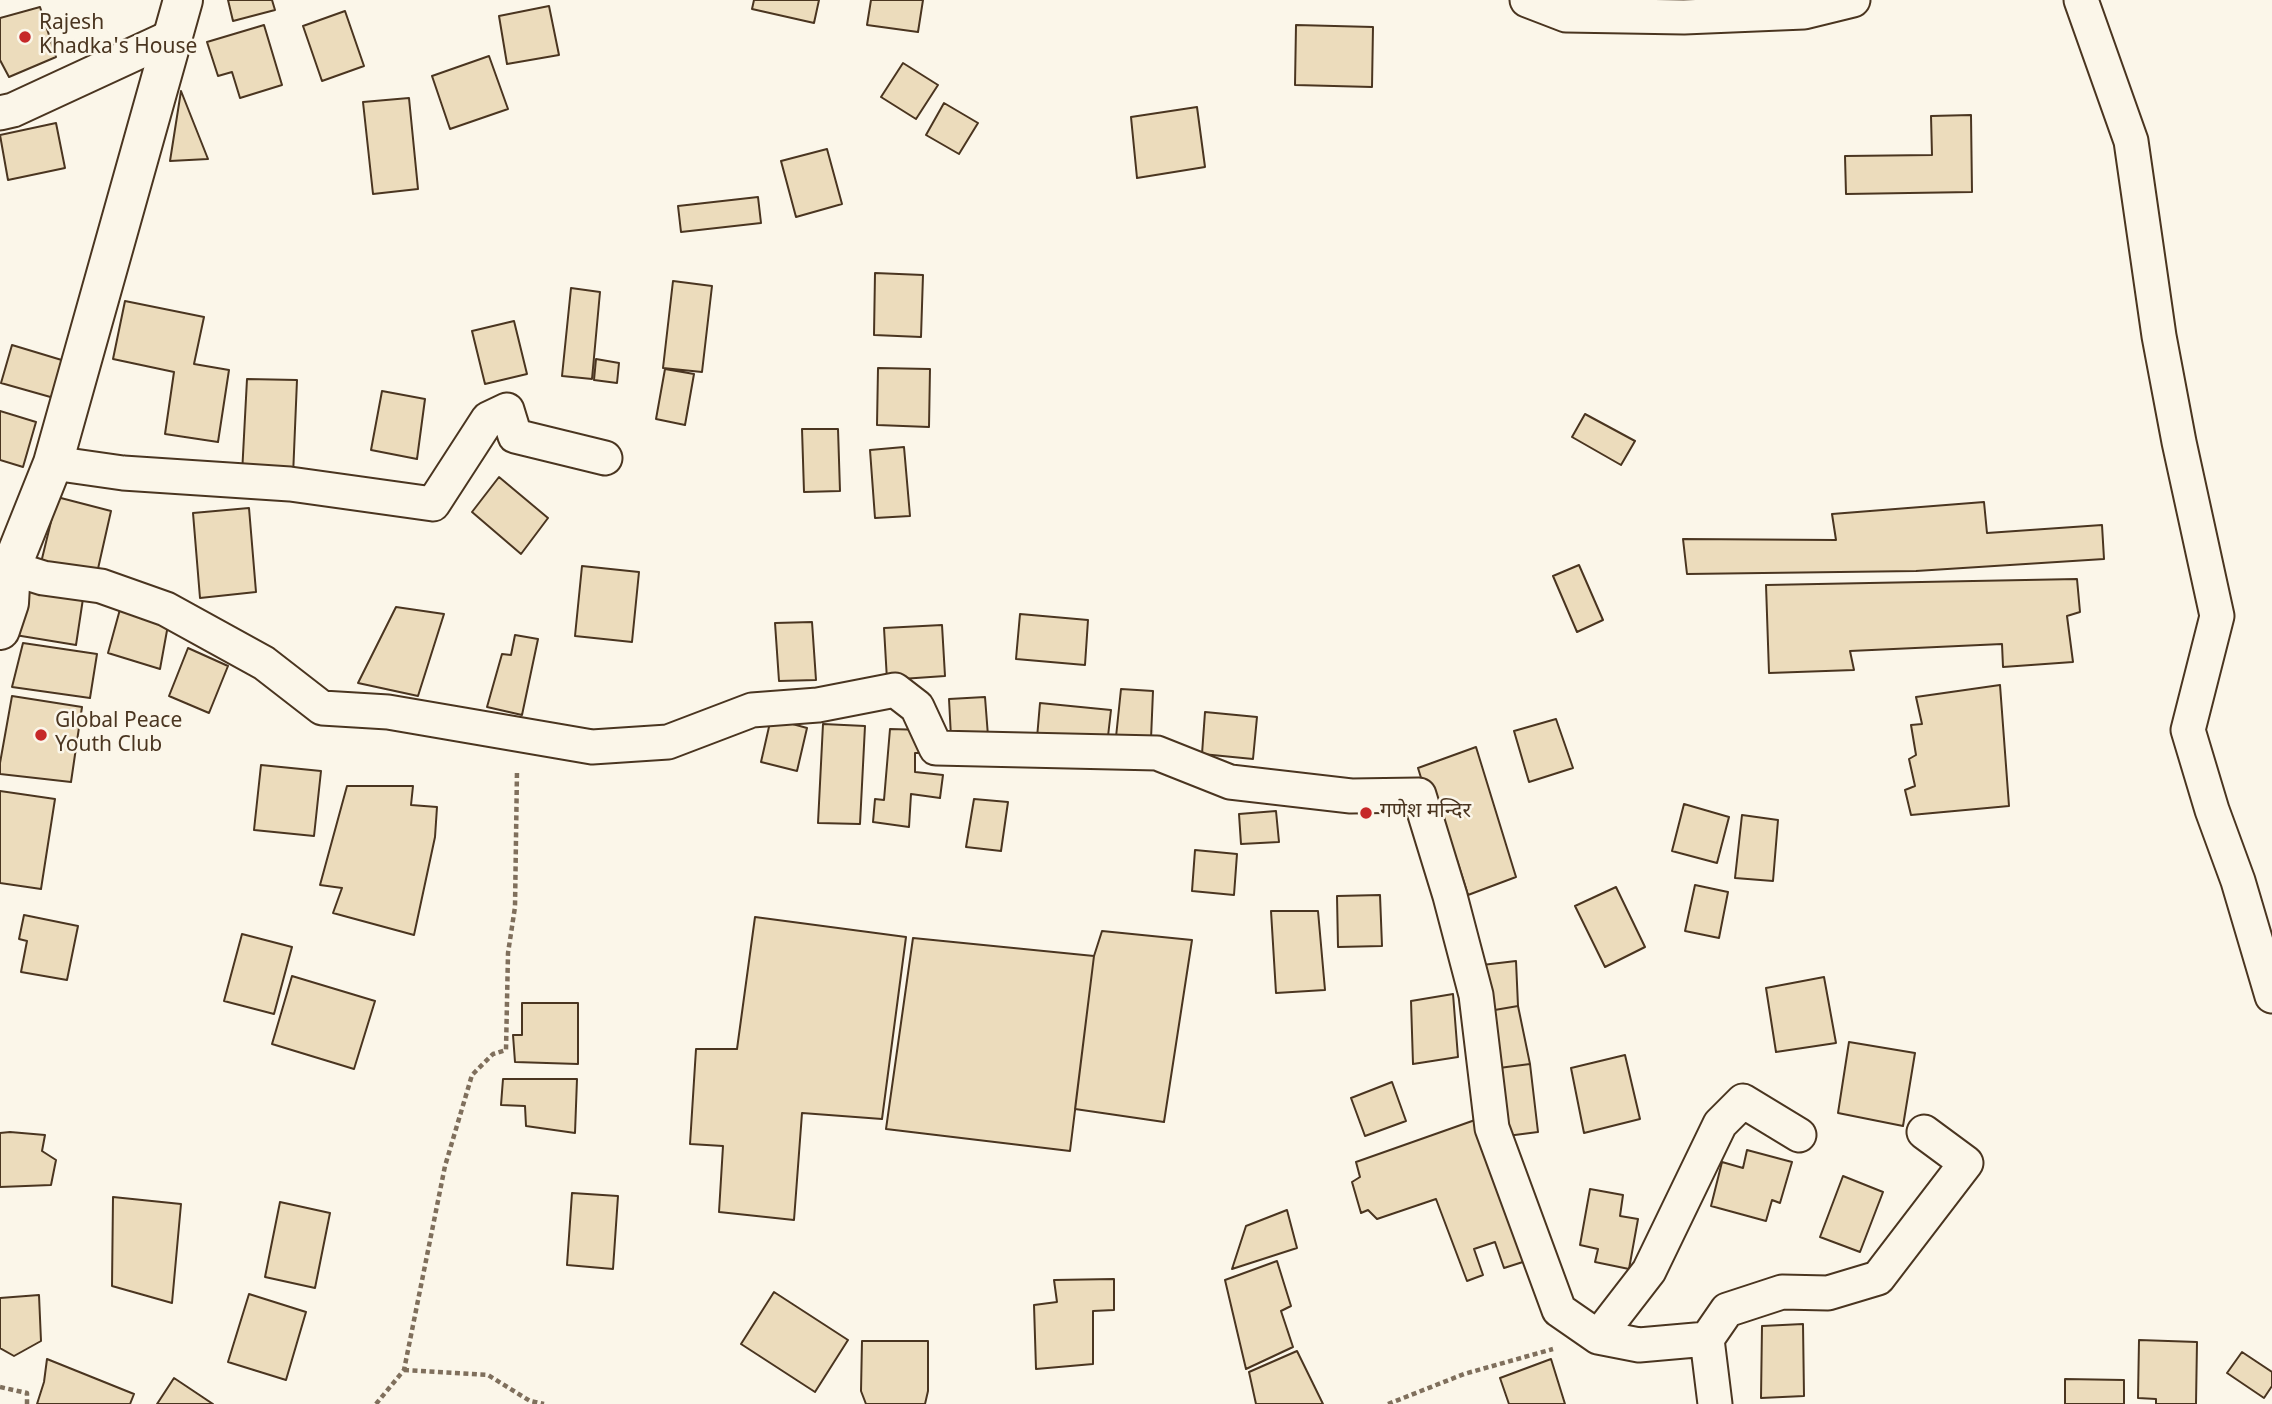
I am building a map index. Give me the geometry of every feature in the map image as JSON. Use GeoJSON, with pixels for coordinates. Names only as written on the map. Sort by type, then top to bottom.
{"type":"FeatureCollection","features":[{"type":"Feature","properties":{"kind":"street"},"geometry":{"type":"LineString","coordinates":[[5,601],[53,463],[183,0]]}},
{"type":"Feature","properties":{"kind":"street"},"geometry":{"type":"LineString","coordinates":[[1527,0],[1566,15],[1684,17],[1804,12],[1853,0]]}},
{"type":"Feature","properties":{"kind":"street"},"geometry":{"type":"LineString","coordinates":[[2081,0],[2131,141],[2159,336],[2217,616],[2188,730],[2212,810],[2238,881],[2272,996]]}},
{"type":"Feature","properties":{"kind":"street"},"geometry":{"type":"LineString","coordinates":[[0,113],[13,110],[173,37]]}},
{"type":"Feature","properties":{"kind":"street"},"geometry":{"type":"LineString","coordinates":[[53,463],[122,473],[290,484],[433,504],[488,419],[507,410],[515,436],[606,458]]}},
{"type":"Feature","properties":{"kind":"street"},"geometry":{"type":"LineString","coordinates":[[5,601],[43,578],[101,586],[166,609],[264,663],[322,708],[388,712],[592,747],[668,742],[752,710],[818,705],[895,690],[917,707],[936,748],[1157,753],[1230,782],[1351,796],[1419,795],[1450,896],[1476,995],[1492,1128],[1559,1310],[1598,1337],[1639,1346],[1707,1339]]}},
{"type":"Feature","properties":{"kind":"street"},"geometry":{"type":"LineString","coordinates":[[1598,1337],[1649,1271],[1720,1124],[1743,1101],[1799,1135]]}},
{"type":"Feature","properties":{"kind":"street"},"geometry":{"type":"LineString","coordinates":[[1715,1404],[1707,1339],[1727,1310],[1782,1292],[1828,1293],[1878,1278],[1966,1163],[1924,1132]]}},
{"type":"Feature","properties":{"kind":"path"},"geometry":{"type":"LineString","coordinates":[[376,1404],[404,1370],[445,1166],[472,1075],[493,1054],[506,1050],[508,953],[515,907],[517,748],[508,732]]}},
{"type":"Feature","properties":{"kind":"path"},"geometry":{"type":"LineString","coordinates":[[1388,1404],[1464,1374],[1598,1337]]}},
{"type":"Feature","properties":{"kind":"path"},"geometry":{"type":"LineString","coordinates":[[404,1370],[488,1375],[530,1401],[544,1404]]}},
{"type":"Feature","properties":{"kind":"path"},"geometry":{"type":"LineString","coordinates":[[0,1387],[27,1393],[27,1404]]}},
{"type":"Feature","properties":{"kind":"building"},"geometry":{"type":"Polygon","coordinates":[[[228,0],[272,0],[275,10],[233,21],[228,0]]]}},
{"type":"Feature","properties":{"kind":"building"},"geometry":{"type":"Polygon","coordinates":[[[754,0],[819,0],[814,23],[752,9],[754,0]]]}},
{"type":"Feature","properties":{"kind":"building"},"geometry":{"type":"Polygon","coordinates":[[[871,0],[923,0],[918,32],[867,25],[871,0]]]}},
{"type":"Feature","properties":{"kind":"building"},"geometry":{"type":"Polygon","coordinates":[[[549,6],[559,55],[507,64],[499,16],[549,6]]]}},
{"type":"Feature","properties":{"kind":"building","name":"Rajesh Khadka's House"},"geometry":{"type":"Polygon","coordinates":[[[40,7],[56,57],[9,77],[0,60],[0,18],[40,7]]]}},
{"type":"Feature","properties":{"kind":"building"},"geometry":{"type":"Polygon","coordinates":[[[345,11],[364,66],[322,81],[303,26],[345,11]]]}},
{"type":"Feature","properties":{"kind":"building"},"geometry":{"type":"Polygon","coordinates":[[[264,25],[282,85],[240,98],[232,72],[218,76],[207,42],[264,25]]]}},
{"type":"Feature","properties":{"kind":"building"},"geometry":{"type":"Polygon","coordinates":[[[1296,25],[1373,27],[1372,87],[1295,85],[1296,25]]]}},
{"type":"Feature","properties":{"kind":"building"},"geometry":{"type":"Polygon","coordinates":[[[489,56],[508,109],[450,129],[432,76],[489,56]]]}},
{"type":"Feature","properties":{"kind":"building"},"geometry":{"type":"Polygon","coordinates":[[[903,63],[938,85],[916,119],[881,97],[903,63]]]}},
{"type":"Feature","properties":{"kind":"building"},"geometry":{"type":"Polygon","coordinates":[[[181,91],[208,159],[170,161],[181,91]]]}},
{"type":"Feature","properties":{"kind":"building"},"geometry":{"type":"Polygon","coordinates":[[[409,98],[418,189],[373,194],[363,102],[409,98]]]}},
{"type":"Feature","properties":{"kind":"building"},"geometry":{"type":"Polygon","coordinates":[[[944,103],[978,123],[959,154],[926,135],[944,103]]]}},
{"type":"Feature","properties":{"kind":"building"},"geometry":{"type":"Polygon","coordinates":[[[1197,107],[1205,167],[1137,178],[1131,117],[1197,107]]]}},
{"type":"Feature","properties":{"kind":"building"},"geometry":{"type":"Polygon","coordinates":[[[1971,115],[1972,192],[1846,194],[1845,156],[1932,155],[1931,116],[1971,115]]]}},
{"type":"Feature","properties":{"kind":"building"},"geometry":{"type":"Polygon","coordinates":[[[56,123],[65,168],[8,180],[0,135],[56,123]]]}},
{"type":"Feature","properties":{"kind":"building"},"geometry":{"type":"Polygon","coordinates":[[[827,149],[842,204],[796,217],[781,161],[827,149]]]}},
{"type":"Feature","properties":{"kind":"building"},"geometry":{"type":"Polygon","coordinates":[[[758,197],[761,223],[681,232],[678,206],[758,197]]]}},
{"type":"Feature","properties":{"kind":"building"},"geometry":{"type":"Polygon","coordinates":[[[875,273],[923,275],[921,337],[874,335],[875,273]]]}},
{"type":"Feature","properties":{"kind":"building"},"geometry":{"type":"Polygon","coordinates":[[[673,281],[712,286],[702,372],[663,368],[673,281]]]}},
{"type":"Feature","properties":{"kind":"building"},"geometry":{"type":"Polygon","coordinates":[[[571,288],[600,292],[592,379],[562,376],[571,288]]]}},
{"type":"Feature","properties":{"kind":"building"},"geometry":{"type":"Polygon","coordinates":[[[125,301],[204,317],[194,364],[229,370],[218,442],[165,434],[174,372],[113,359],[125,301]]]}},
{"type":"Feature","properties":{"kind":"building"},"geometry":{"type":"Polygon","coordinates":[[[514,321],[527,374],[485,384],[472,331],[514,321]]]}},
{"type":"Feature","properties":{"kind":"building"},"geometry":{"type":"Polygon","coordinates":[[[12,345],[65,361],[54,398],[1,383],[12,345]]]}},
{"type":"Feature","properties":{"kind":"building"},"geometry":{"type":"Polygon","coordinates":[[[596,359],[619,363],[617,383],[594,380],[596,359]]]}},
{"type":"Feature","properties":{"kind":"building"},"geometry":{"type":"Polygon","coordinates":[[[878,368],[930,369],[929,427],[877,425],[878,368]]]}},
{"type":"Feature","properties":{"kind":"building"},"geometry":{"type":"Polygon","coordinates":[[[665,369],[694,374],[685,425],[656,419],[665,369]]]}},
{"type":"Feature","properties":{"kind":"building"},"geometry":{"type":"Polygon","coordinates":[[[247,379],[297,380],[293,476],[242,474],[247,379]]]}},
{"type":"Feature","properties":{"kind":"building"},"geometry":{"type":"Polygon","coordinates":[[[382,391],[425,399],[417,459],[371,450],[382,391]]]}},
{"type":"Feature","properties":{"kind":"building"},"geometry":{"type":"Polygon","coordinates":[[[0,411],[36,422],[23,467],[0,460],[0,411]]]}},
{"type":"Feature","properties":{"kind":"building"},"geometry":{"type":"Polygon","coordinates":[[[1585,414],[1635,441],[1621,465],[1572,437],[1585,414]]]}},
{"type":"Feature","properties":{"kind":"building"},"geometry":{"type":"Polygon","coordinates":[[[802,429],[838,429],[840,491],[804,492],[802,429]]]}},
{"type":"Feature","properties":{"kind":"building"},"geometry":{"type":"Polygon","coordinates":[[[904,447],[910,516],[875,518],[870,450],[904,447]]]}},
{"type":"Feature","properties":{"kind":"building"},"geometry":{"type":"Polygon","coordinates":[[[499,477],[548,518],[521,554],[472,512],[499,477]]]}},
{"type":"Feature","properties":{"kind":"building"},"geometry":{"type":"Polygon","coordinates":[[[57,497],[111,511],[95,582],[39,571],[57,497]]]}},
{"type":"Feature","properties":{"kind":"building"},"geometry":{"type":"Polygon","coordinates":[[[1984,502],[1987,533],[2102,525],[2104,559],[1916,571],[1687,574],[1683,539],[1836,540],[1832,514],[1984,502]]]}},
{"type":"Feature","properties":{"kind":"building"},"geometry":{"type":"Polygon","coordinates":[[[249,508],[256,592],[200,598],[193,513],[249,508]]]}},
{"type":"Feature","properties":{"kind":"building"},"geometry":{"type":"Polygon","coordinates":[[[1579,565],[1603,620],[1577,632],[1553,576],[1579,565]]]}},
{"type":"Feature","properties":{"kind":"building"},"geometry":{"type":"Polygon","coordinates":[[[582,566],[639,572],[632,642],[575,636],[582,566]]]}},
{"type":"Feature","properties":{"kind":"building"},"geometry":{"type":"Polygon","coordinates":[[[2077,579],[2080,612],[2067,616],[2073,662],[2003,667],[2002,644],[1850,651],[1854,670],[1769,673],[1766,585],[2077,579]]]}},
{"type":"Feature","properties":{"kind":"building"},"geometry":{"type":"Polygon","coordinates":[[[17,581],[84,592],[76,645],[9,634],[17,581]]]}},
{"type":"Feature","properties":{"kind":"building"},"geometry":{"type":"Polygon","coordinates":[[[122,602],[170,614],[160,669],[108,653],[122,602]]]}},
{"type":"Feature","properties":{"kind":"building"},"geometry":{"type":"Polygon","coordinates":[[[396,607],[444,614],[418,696],[358,683],[396,607]]]}},
{"type":"Feature","properties":{"kind":"building"},"geometry":{"type":"Polygon","coordinates":[[[1020,614],[1088,620],[1085,665],[1016,659],[1020,614]]]}},
{"type":"Feature","properties":{"kind":"building"},"geometry":{"type":"Polygon","coordinates":[[[812,622],[816,680],[779,681],[775,623],[812,622]]]}},
{"type":"Feature","properties":{"kind":"building"},"geometry":{"type":"Polygon","coordinates":[[[942,625],[945,676],[887,680],[884,628],[942,625]]]}},
{"type":"Feature","properties":{"kind":"building"},"geometry":{"type":"Polygon","coordinates":[[[515,635],[538,639],[522,715],[487,707],[502,654],[511,655],[515,635]]]}},
{"type":"Feature","properties":{"kind":"building"},"geometry":{"type":"Polygon","coordinates":[[[23,643],[97,654],[90,698],[12,687],[23,643]]]}},
{"type":"Feature","properties":{"kind":"building"},"geometry":{"type":"Polygon","coordinates":[[[188,648],[228,666],[209,713],[169,696],[188,648]]]}},
{"type":"Feature","properties":{"kind":"building"},"geometry":{"type":"Polygon","coordinates":[[[2000,685],[2009,806],[1911,815],[1905,790],[1915,786],[1909,759],[1916,755],[1911,725],[1922,724],[1916,697],[2000,685]]]}},
{"type":"Feature","properties":{"kind":"building"},"geometry":{"type":"Polygon","coordinates":[[[1121,689],[1153,691],[1151,739],[1116,737],[1121,689]]]}},
{"type":"Feature","properties":{"kind":"building","name":"Global Peace Youth Club"},"geometry":{"type":"Polygon","coordinates":[[[12,696],[82,707],[71,782],[0,774],[12,696]]]}},
{"type":"Feature","properties":{"kind":"building"},"geometry":{"type":"Polygon","coordinates":[[[985,697],[988,736],[951,737],[949,699],[985,697]]]}},
{"type":"Feature","properties":{"kind":"building"},"geometry":{"type":"Polygon","coordinates":[[[1040,703],[1111,710],[1107,745],[1037,738],[1040,703]]]}},
{"type":"Feature","properties":{"kind":"building"},"geometry":{"type":"Polygon","coordinates":[[[1205,712],[1257,717],[1253,759],[1202,754],[1205,712]]]}},
{"type":"Feature","properties":{"kind":"building"},"geometry":{"type":"Polygon","coordinates":[[[771,718],[807,728],[797,771],[761,762],[771,718]]]}},
{"type":"Feature","properties":{"kind":"building"},"geometry":{"type":"Polygon","coordinates":[[[1556,719],[1573,768],[1529,782],[1514,731],[1556,719]]]}},
{"type":"Feature","properties":{"kind":"building"},"geometry":{"type":"Polygon","coordinates":[[[823,724],[865,726],[860,824],[818,823],[823,724]]]}},
{"type":"Feature","properties":{"kind":"building"},"geometry":{"type":"Polygon","coordinates":[[[890,729],[925,730],[925,753],[915,753],[915,772],[943,775],[940,798],[911,794],[909,827],[873,822],[875,799],[884,800],[890,729]]]}},
{"type":"Feature","properties":{"kind":"building"},"geometry":{"type":"Polygon","coordinates":[[[1476,747],[1516,877],[1468,895],[1457,860],[1448,865],[1418,768],[1476,747]]]}},
{"type":"Feature","properties":{"kind":"building"},"geometry":{"type":"Polygon","coordinates":[[[261,765],[321,771],[314,836],[254,830],[261,765]]]}},
{"type":"Feature","properties":{"kind":"building"},"geometry":{"type":"Polygon","coordinates":[[[347,786],[413,786],[411,805],[437,807],[435,837],[414,935],[333,913],[342,888],[320,885],[347,786]]]}},
{"type":"Feature","properties":{"kind":"building"},"geometry":{"type":"Polygon","coordinates":[[[0,791],[55,799],[41,889],[0,883],[0,791]]]}},
{"type":"Feature","properties":{"kind":"building"},"geometry":{"type":"Polygon","coordinates":[[[974,799],[1008,802],[1001,851],[966,847],[974,799]]]}},
{"type":"Feature","properties":{"kind":"building"},"geometry":{"type":"Polygon","coordinates":[[[1684,804],[1729,817],[1717,863],[1672,851],[1684,804]]]}},
{"type":"Feature","properties":{"kind":"building"},"geometry":{"type":"Polygon","coordinates":[[[1276,811],[1279,842],[1241,844],[1239,814],[1276,811]]]}},
{"type":"Feature","properties":{"kind":"building"},"geometry":{"type":"Polygon","coordinates":[[[1742,815],[1778,820],[1773,881],[1735,878],[1742,815]]]}},
{"type":"Feature","properties":{"kind":"building"},"geometry":{"type":"Polygon","coordinates":[[[1195,850],[1237,854],[1234,895],[1192,891],[1195,850]]]}},
{"type":"Feature","properties":{"kind":"building"},"geometry":{"type":"Polygon","coordinates":[[[1695,885],[1728,892],[1719,938],[1685,931],[1695,885]]]}},
{"type":"Feature","properties":{"kind":"building"},"geometry":{"type":"Polygon","coordinates":[[[1616,887],[1645,947],[1605,967],[1575,906],[1616,887]]]}},
{"type":"Feature","properties":{"kind":"building"},"geometry":{"type":"Polygon","coordinates":[[[1380,895],[1382,946],[1338,947],[1337,896],[1380,895]]]}},
{"type":"Feature","properties":{"kind":"building"},"geometry":{"type":"Polygon","coordinates":[[[1271,911],[1318,911],[1325,990],[1276,993],[1271,911]]]}},
{"type":"Feature","properties":{"kind":"building"},"geometry":{"type":"Polygon","coordinates":[[[24,915],[78,926],[67,980],[21,972],[27,941],[19,939],[24,915]]]}},
{"type":"Feature","properties":{"kind":"building"},"geometry":{"type":"Polygon","coordinates":[[[755,917],[906,937],[882,1119],[802,1113],[794,1220],[719,1212],[723,1146],[690,1144],[696,1049],[737,1049],[755,917]]]}},
{"type":"Feature","properties":{"kind":"building"},"geometry":{"type":"Polygon","coordinates":[[[1102,931],[1192,940],[1164,1122],[1075,1109],[1094,956],[1102,931]]]}},
{"type":"Feature","properties":{"kind":"building"},"geometry":{"type":"Polygon","coordinates":[[[242,934],[292,947],[274,1014],[224,1001],[242,934]]]}},
{"type":"Feature","properties":{"kind":"building"},"geometry":{"type":"Polygon","coordinates":[[[913,938],[1094,956],[1070,1151],[886,1129],[913,938]]]}},
{"type":"Feature","properties":{"kind":"building"},"geometry":{"type":"Polygon","coordinates":[[[1516,961],[1518,1006],[1483,1012],[1482,965],[1516,961]]]}},
{"type":"Feature","properties":{"kind":"building"},"geometry":{"type":"Polygon","coordinates":[[[292,976],[375,1001],[354,1069],[272,1044],[292,976]]]}},
{"type":"Feature","properties":{"kind":"building"},"geometry":{"type":"Polygon","coordinates":[[[1824,977],[1836,1043],[1776,1052],[1766,988],[1824,977]]]}},
{"type":"Feature","properties":{"kind":"building"},"geometry":{"type":"Polygon","coordinates":[[[1453,994],[1458,1057],[1413,1064],[1411,1001],[1453,994]]]}},
{"type":"Feature","properties":{"kind":"building"},"geometry":{"type":"Polygon","coordinates":[[[522,1003],[578,1003],[578,1064],[515,1062],[513,1035],[522,1035],[522,1003]]]}},
{"type":"Feature","properties":{"kind":"building"},"geometry":{"type":"Polygon","coordinates":[[[1518,1006],[1530,1064],[1499,1068],[1483,1012],[1518,1006]]]}},
{"type":"Feature","properties":{"kind":"building"},"geometry":{"type":"Polygon","coordinates":[[[1849,1042],[1915,1053],[1903,1126],[1838,1113],[1849,1042]]]}},
{"type":"Feature","properties":{"kind":"building"},"geometry":{"type":"Polygon","coordinates":[[[1625,1055],[1640,1119],[1584,1133],[1571,1068],[1625,1055]]]}},
{"type":"Feature","properties":{"kind":"building"},"geometry":{"type":"Polygon","coordinates":[[[1530,1064],[1538,1132],[1507,1136],[1499,1068],[1530,1064]]]}},
{"type":"Feature","properties":{"kind":"building"},"geometry":{"type":"Polygon","coordinates":[[[503,1079],[577,1079],[575,1133],[526,1126],[525,1106],[501,1105],[503,1079]]]}},
{"type":"Feature","properties":{"kind":"building"},"geometry":{"type":"Polygon","coordinates":[[[1392,1082],[1406,1121],[1365,1136],[1351,1098],[1392,1082]]]}},
{"type":"Feature","properties":{"kind":"building"},"geometry":{"type":"Polygon","coordinates":[[[1475,1120],[1526,1261],[1504,1268],[1495,1242],[1474,1249],[1483,1275],[1467,1281],[1436,1199],[1377,1219],[1368,1210],[1361,1213],[1352,1182],[1360,1177],[1356,1162],[1475,1120]]]}},
{"type":"Feature","properties":{"kind":"building"},"geometry":{"type":"Polygon","coordinates":[[[0,1133],[45,1135],[42,1151],[56,1160],[51,1185],[0,1187],[0,1133]]]}},
{"type":"Feature","properties":{"kind":"building"},"geometry":{"type":"Polygon","coordinates":[[[1747,1150],[1792,1162],[1780,1203],[1772,1200],[1766,1221],[1711,1206],[1722,1162],[1743,1168],[1747,1150]]]}},
{"type":"Feature","properties":{"kind":"building"},"geometry":{"type":"Polygon","coordinates":[[[1843,1176],[1883,1192],[1860,1252],[1820,1237],[1843,1176]]]}},
{"type":"Feature","properties":{"kind":"building"},"geometry":{"type":"Polygon","coordinates":[[[1590,1189],[1623,1195],[1620,1216],[1638,1219],[1629,1269],[1595,1262],[1598,1249],[1580,1245],[1590,1189]]]}},
{"type":"Feature","properties":{"kind":"building"},"geometry":{"type":"Polygon","coordinates":[[[572,1193],[618,1196],[613,1269],[567,1265],[572,1193]]]}},
{"type":"Feature","properties":{"kind":"building"},"geometry":{"type":"Polygon","coordinates":[[[113,1197],[181,1204],[172,1303],[112,1286],[113,1197]]]}},
{"type":"Feature","properties":{"kind":"building"},"geometry":{"type":"Polygon","coordinates":[[[280,1202],[330,1213],[315,1288],[265,1277],[280,1202]]]}},
{"type":"Feature","properties":{"kind":"building"},"geometry":{"type":"Polygon","coordinates":[[[1287,1210],[1297,1248],[1232,1269],[1246,1226],[1287,1210]]]}},
{"type":"Feature","properties":{"kind":"building"},"geometry":{"type":"Polygon","coordinates":[[[1277,1261],[1291,1306],[1281,1311],[1293,1347],[1246,1369],[1225,1280],[1277,1261]]]}},
{"type":"Feature","properties":{"kind":"building"},"geometry":{"type":"Polygon","coordinates":[[[1114,1279],[1114,1310],[1093,1311],[1093,1364],[1036,1369],[1034,1305],[1057,1302],[1054,1280],[1114,1279]]]}},
{"type":"Feature","properties":{"kind":"building"},"geometry":{"type":"Polygon","coordinates":[[[774,1292],[848,1340],[815,1392],[741,1344],[774,1292]]]}},
{"type":"Feature","properties":{"kind":"building"},"geometry":{"type":"Polygon","coordinates":[[[249,1294],[306,1312],[286,1380],[228,1362],[249,1294]]]}},
{"type":"Feature","properties":{"kind":"building"},"geometry":{"type":"Polygon","coordinates":[[[39,1295],[41,1341],[14,1356],[0,1348],[0,1298],[39,1295]]]}},
{"type":"Feature","properties":{"kind":"building"},"geometry":{"type":"Polygon","coordinates":[[[1803,1324],[1804,1396],[1761,1398],[1762,1326],[1803,1324]]]}},
{"type":"Feature","properties":{"kind":"building"},"geometry":{"type":"Polygon","coordinates":[[[2139,1340],[2197,1342],[2196,1404],[2156,1404],[2156,1399],[2138,1398],[2139,1340]]]}},
{"type":"Feature","properties":{"kind":"building"},"geometry":{"type":"Polygon","coordinates":[[[862,1341],[928,1341],[928,1391],[925,1404],[866,1404],[861,1391],[862,1341]]]}},
{"type":"Feature","properties":{"kind":"building"},"geometry":{"type":"Polygon","coordinates":[[[1297,1351],[1323,1404],[1256,1404],[1249,1372],[1297,1351]]]}},
{"type":"Feature","properties":{"kind":"building"},"geometry":{"type":"Polygon","coordinates":[[[2242,1352],[2272,1372],[2272,1386],[2264,1398],[2227,1373],[2242,1352]]]}},
{"type":"Feature","properties":{"kind":"building"},"geometry":{"type":"Polygon","coordinates":[[[47,1359],[134,1394],[130,1404],[37,1404],[47,1359]]]}},
{"type":"Feature","properties":{"kind":"building"},"geometry":{"type":"Polygon","coordinates":[[[1551,1359],[1565,1404],[1509,1404],[1500,1378],[1551,1359]]]}},
{"type":"Feature","properties":{"kind":"building"},"geometry":{"type":"Polygon","coordinates":[[[174,1378],[213,1404],[157,1404],[174,1378]]]}},
{"type":"Feature","properties":{"kind":"building"},"geometry":{"type":"Polygon","coordinates":[[[2065,1379],[2124,1380],[2124,1404],[2065,1404],[2065,1379]]]}},
{"type":"Feature","properties":{"kind":"place","name":"Rajesh Khadka's House"},"geometry":{"type":"Point","coordinates":[25,37]}},
{"type":"Feature","properties":{"kind":"place","name":"Global Peace Youth Club"},"geometry":{"type":"Point","coordinates":[41,735]}},
{"type":"Feature","properties":{"kind":"place","name":"गणेश मन्दिर"},"geometry":{"type":"Point","coordinates":[1366,813]}}]}
